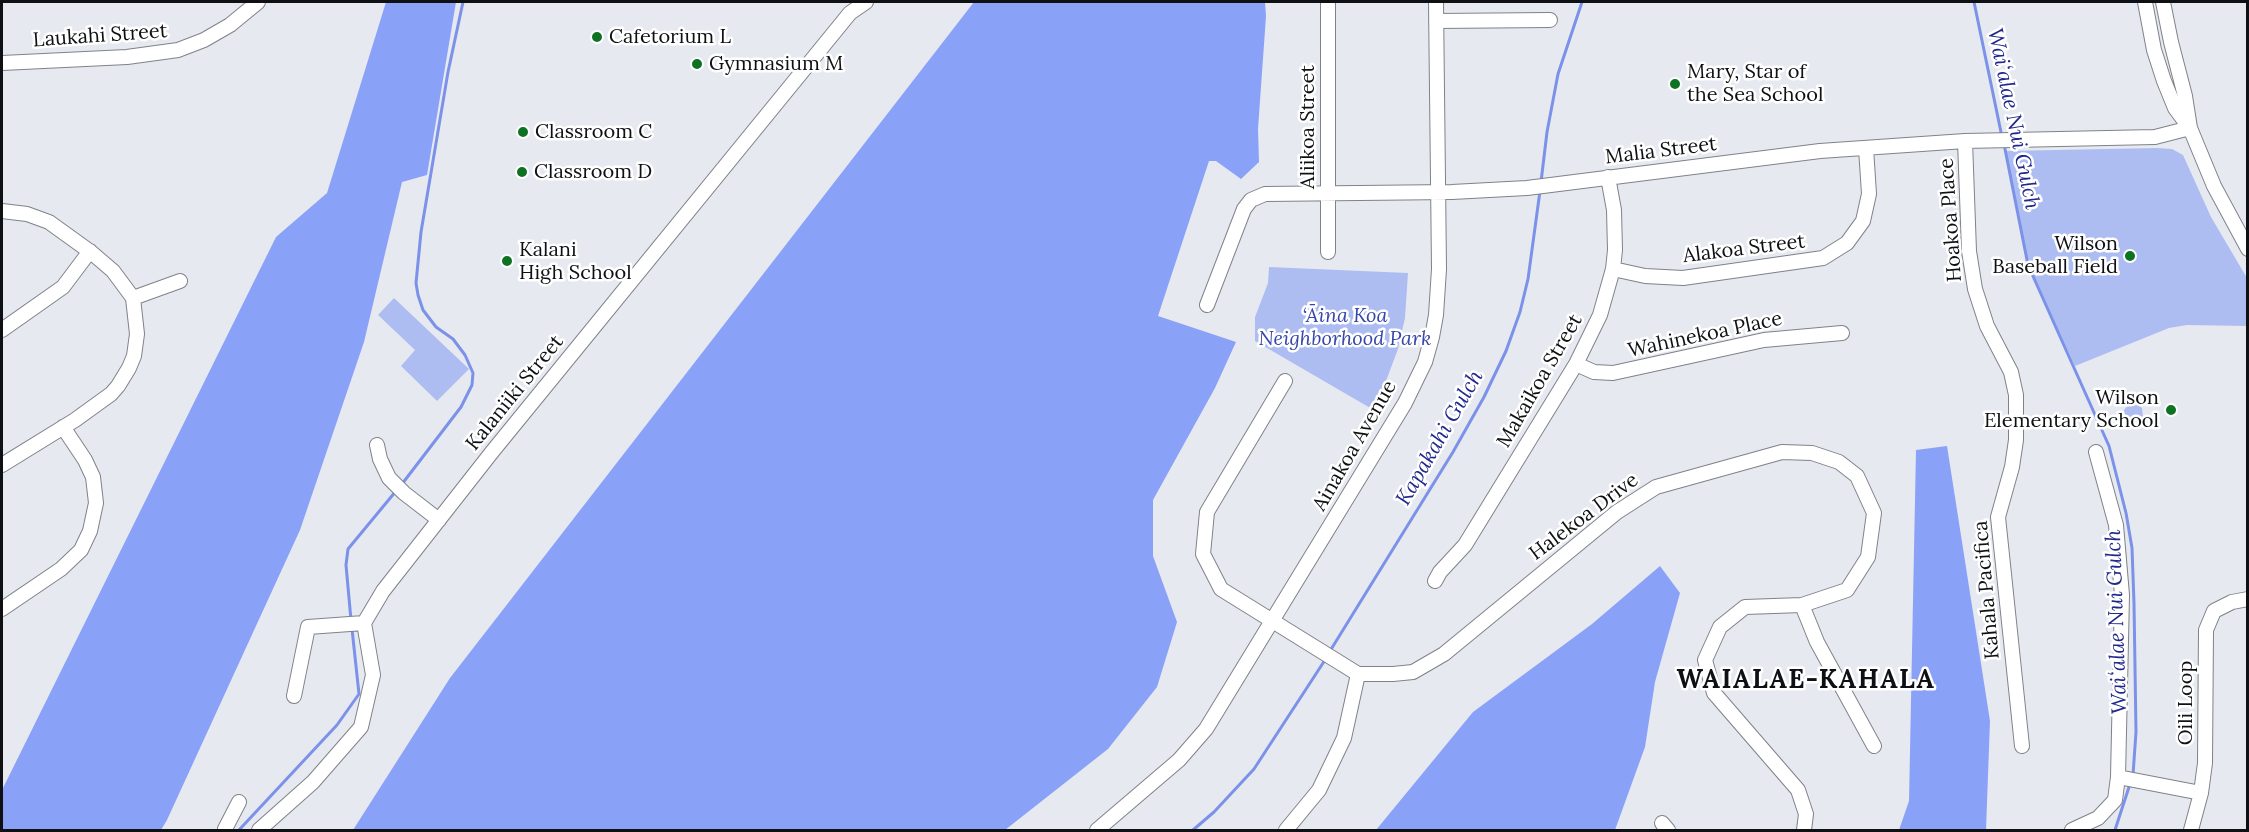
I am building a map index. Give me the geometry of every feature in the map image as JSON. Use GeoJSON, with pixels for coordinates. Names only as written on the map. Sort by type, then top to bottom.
{"type":"FeatureCollection","features":[{"type":"Feature","properties":{"kind":"street","name":"Laukahi Street"},"geometry":{"type":"LineString","coordinates":[[2,63],[127,57],[178,50],[204,40],[230,25],[258,2]]}},
{"type":"Feature","properties":{"kind":"street","name":"Kalaniiki Street"},"geometry":{"type":"LineString","coordinates":[[364,623],[383,591],[439,520],[850,13],[866,2]]}},
{"type":"Feature","properties":{"kind":"street","name":"Aliikoa Street"},"geometry":{"type":"LineString","coordinates":[[1328,2],[1328,252]]}},
{"type":"Feature","properties":{"kind":"street","name":"Ainakoa Avenue"},"geometry":{"type":"LineString","coordinates":[[1096,831],[1164,774],[1193,746],[1217,714],[1405,403],[1425,362],[1432,337],[1438,294],[1436,2]]}},
{"type":"Feature","properties":{"kind":"street"},"geometry":{"type":"LineString","coordinates":[[2145,2],[2154,50],[2164,81],[2175,108],[2190,128]]}},
{"type":"Feature","properties":{"kind":"street"},"geometry":{"type":"LineString","coordinates":[[2163,2],[2185,96],[2190,128],[2214,186],[2247,249]]}},
{"type":"Feature","properties":{"kind":"street"},"geometry":{"type":"LineString","coordinates":[[1436,21],[1550,21]]}},
{"type":"Feature","properties":{"kind":"street","name":"Malia Street"},"geometry":{"type":"LineString","coordinates":[[1208,305],[1244,209],[1251,200],[1265,194],[1437,192],[1527,188],[1768,156],[1866,147],[1965,141],[2155,137],[2190,128]]}},
{"type":"Feature","properties":{"kind":"street","name":"Hoakoa Place"},"geometry":{"type":"LineString","coordinates":[[1965,141],[1969,251],[1975,289],[1987,326],[2011,372],[2016,395]]}},
{"type":"Feature","properties":{"kind":"street","name":"Alakoa Street"},"geometry":{"type":"LineString","coordinates":[[1613,269],[1645,276],[1683,278],[1823,258],[1847,243],[1863,221],[1869,194],[1866,147]]}},
{"type":"Feature","properties":{"kind":"street","name":"Makaikoa Street"},"geometry":{"type":"LineString","coordinates":[[1435,581],[1440,572],[1465,545],[1576,364],[1600,315],[1613,269],[1615,228],[1608,177]]}},
{"type":"Feature","properties":{"kind":"street"},"geometry":{"type":"LineString","coordinates":[[2,211],[27,214],[49,222],[90,251],[119,277],[133,298],[136,340],[134,356],[123,379],[111,394],[2,465]]}},
{"type":"Feature","properties":{"kind":"street"},"geometry":{"type":"LineString","coordinates":[[2,330],[52,297],[63,287],[90,251]]}},
{"type":"Feature","properties":{"kind":"street"},"geometry":{"type":"LineString","coordinates":[[133,298],[180,281]]}},
{"type":"Feature","properties":{"kind":"street","name":"Wahinekoa Place"},"geometry":{"type":"LineString","coordinates":[[1576,364],[1594,372],[1613,373],[1764,340],[1842,333]]}},
{"type":"Feature","properties":{"kind":"street","name":"Halekoa Drive"},"geometry":{"type":"LineString","coordinates":[[1285,381],[1207,512],[1203,554],[1221,589],[1358,674],[1393,675],[1413,672],[1444,654],[1617,512],[1656,487],[1782,452],[1812,453],[1839,462],[1857,476],[1874,513],[1868,557],[1847,590],[1802,606],[1745,607],[1720,627],[1705,660],[1714,693],[1798,790],[1806,814],[1804,831]]}},
{"type":"Feature","properties":{"kind":"street","name":"Kahala Pacifica"},"geometry":{"type":"LineString","coordinates":[[2016,395],[2016,440],[2012,467],[1998,517],[2022,747]]}},
{"type":"Feature","properties":{"kind":"street"},"geometry":{"type":"LineString","coordinates":[[2,609],[61,569],[81,550],[90,531],[96,503],[93,477],[85,460],[63,427]]}},
{"type":"Feature","properties":{"kind":"street"},"geometry":{"type":"LineString","coordinates":[[377,445],[380,459],[389,478],[404,493],[439,520]]}},
{"type":"Feature","properties":{"kind":"street"},"geometry":{"type":"LineString","coordinates":[[2072,831],[2098,818],[2115,800],[2122,777],[2122,596],[2116,525],[2096,452]]}},
{"type":"Feature","properties":{"kind":"street","name":"Oili Loop"},"geometry":{"type":"LineString","coordinates":[[2191,831],[2201,793],[2206,754],[2206,630],[2214,611],[2232,602],[2247,599]]}},
{"type":"Feature","properties":{"kind":"street"},"geometry":{"type":"LineString","coordinates":[[1802,606],[1816,642],[1874,746]]}},
{"type":"Feature","properties":{"kind":"street"},"geometry":{"type":"LineString","coordinates":[[259,831],[313,782],[361,727],[373,675],[364,623],[308,627],[294,696]]}},
{"type":"Feature","properties":{"kind":"street"},"geometry":{"type":"LineString","coordinates":[[1286,831],[1319,790],[1344,738],[1358,674]]}},
{"type":"Feature","properties":{"kind":"street"},"geometry":{"type":"LineString","coordinates":[[2122,777],[2201,793]]}},
{"type":"Feature","properties":{"kind":"street"},"geometry":{"type":"LineString","coordinates":[[225,830],[239,802]]}},
{"type":"Feature","properties":{"kind":"green space"},"geometry":{"type":"Polygon","coordinates":[[[2172,149],[2183,155],[2211,217],[2247,278],[2247,326],[2187,325],[2169,328],[2075,366],[2028,265],[2005,151],[2172,149]]]}},
{"type":"Feature","properties":{"kind":"green space","name":"‘Āina Koa Neighborhood Park"},"geometry":{"type":"Polygon","coordinates":[[[1269,267],[1408,273],[1405,318],[1398,349],[1372,409],[1255,341],[1255,317],[1268,283],[1269,267]]]}},
{"type":"Feature","properties":{"kind":"green space"},"geometry":{"type":"Polygon","coordinates":[[[394,298],[469,369],[437,401],[401,366],[415,350],[378,315],[394,298]]]}},
{"type":"Feature","properties":{"kind":"green space"},"geometry":{"type":"Polygon","coordinates":[[[2130,403],[2136,403],[2142,408],[2141,421],[2132,422],[2125,416],[2124,410],[2130,403]]]}},
{"type":"Feature","properties":{"kind":"shaded area"},"geometry":{"type":"Polygon","coordinates":[[[386,2],[456,2],[427,175],[402,182],[364,342],[300,530],[167,820],[161,830],[2,830],[2,790],[276,237],[327,193],[386,2]]]}},
{"type":"Feature","properties":{"kind":"shaded area"},"geometry":{"type":"Polygon","coordinates":[[[974,2],[1265,2],[1258,129],[1259,162],[1241,179],[1216,161],[1209,161],[1158,316],[1236,342],[1215,388],[1153,500],[1153,556],[1177,622],[1157,687],[1108,749],[1005,830],[353,830],[450,678],[974,2]]]}},
{"type":"Feature","properties":{"kind":"shaded area"},"geometry":{"type":"Polygon","coordinates":[[[1947,446],[1990,721],[1986,830],[1899,830],[1909,801],[1916,450],[1947,446]]]}},
{"type":"Feature","properties":{"kind":"shaded area"},"geometry":{"type":"Polygon","coordinates":[[[1660,566],[1680,593],[1655,682],[1645,747],[1615,830],[1376,830],[1473,712],[1592,624],[1660,566]]]}},
{"type":"Feature","properties":{"kind":"waterway"},"geometry":{"type":"LineString","coordinates":[[402,484],[461,407],[472,385],[473,373],[465,355],[453,339],[436,327],[423,310],[416,283],[421,232],[448,72],[463,2]]}},
{"type":"Feature","properties":{"kind":"waterway","name":"Kapakahi Gulch"},"geometry":{"type":"LineString","coordinates":[[1541,182],[1547,132],[1558,74],[1582,2]]}},
{"type":"Feature","properties":{"kind":"waterway","name":"Waiʻalae Nui Gulch"},"geometry":{"type":"LineString","coordinates":[[1974,2],[2002,137]]}},
{"type":"Feature","properties":{"kind":"waterway","name":"Waiʻalae Nui Gulch"},"geometry":{"type":"LineString","coordinates":[[2004,144],[2028,265],[2109,446],[2126,513],[2132,548],[2134,603],[2136,732],[2133,775]]}},
{"type":"Feature","properties":{"kind":"waterway","name":"Kapakahi Gulch"},"geometry":{"type":"LineString","coordinates":[[1330,651],[1453,452],[1484,397],[1506,351],[1520,312],[1528,279],[1540,191]]}},
{"type":"Feature","properties":{"kind":"waterway"},"geometry":{"type":"LineString","coordinates":[[351,620],[346,565],[348,549],[396,491]]}},
{"type":"Feature","properties":{"kind":"waterway"},"geometry":{"type":"LineString","coordinates":[[239,830],[337,725],[359,694],[352,629]]}},
{"type":"Feature","properties":{"kind":"waterway","name":"Kapakahi Gulch"},"geometry":{"type":"LineString","coordinates":[[1193,830],[1214,812],[1254,769],[1325,660]]}},
{"type":"Feature","properties":{"kind":"waterway","name":"Waiʻalae Nui Gulch"},"geometry":{"type":"LineString","coordinates":[[2115,830],[2130,784]]}},
{"type":"Feature","properties":{"kind":"place","name":"Cafetorium L"},"geometry":{"type":"Point","coordinates":[597,37]}},
{"type":"Feature","properties":{"kind":"place","name":"Gymnasium M"},"geometry":{"type":"Point","coordinates":[697,64]}},
{"type":"Feature","properties":{"kind":"place","name":"Mary, Star of the Sea School"},"geometry":{"type":"Point","coordinates":[1675,84]}},
{"type":"Feature","properties":{"kind":"place","name":"Classroom C"},"geometry":{"type":"Point","coordinates":[523,132]}},
{"type":"Feature","properties":{"kind":"place","name":"Classroom D"},"geometry":{"type":"Point","coordinates":[522,172]}},
{"type":"Feature","properties":{"kind":"place","name":"Wilson Baseball Field"},"geometry":{"type":"Point","coordinates":[2130,256]}},
{"type":"Feature","properties":{"kind":"place","name":"Kalani High School"},"geometry":{"type":"Point","coordinates":[507,261]}},
{"type":"Feature","properties":{"kind":"place","name":"Wilson Elementary School"},"geometry":{"type":"Point","coordinates":[2171,410]}},
{"type":"Feature","properties":{"kind":"district","name":"WAIALAE-KAHALA"},"geometry":{"type":"Point","coordinates":[1806,681]}}]}
